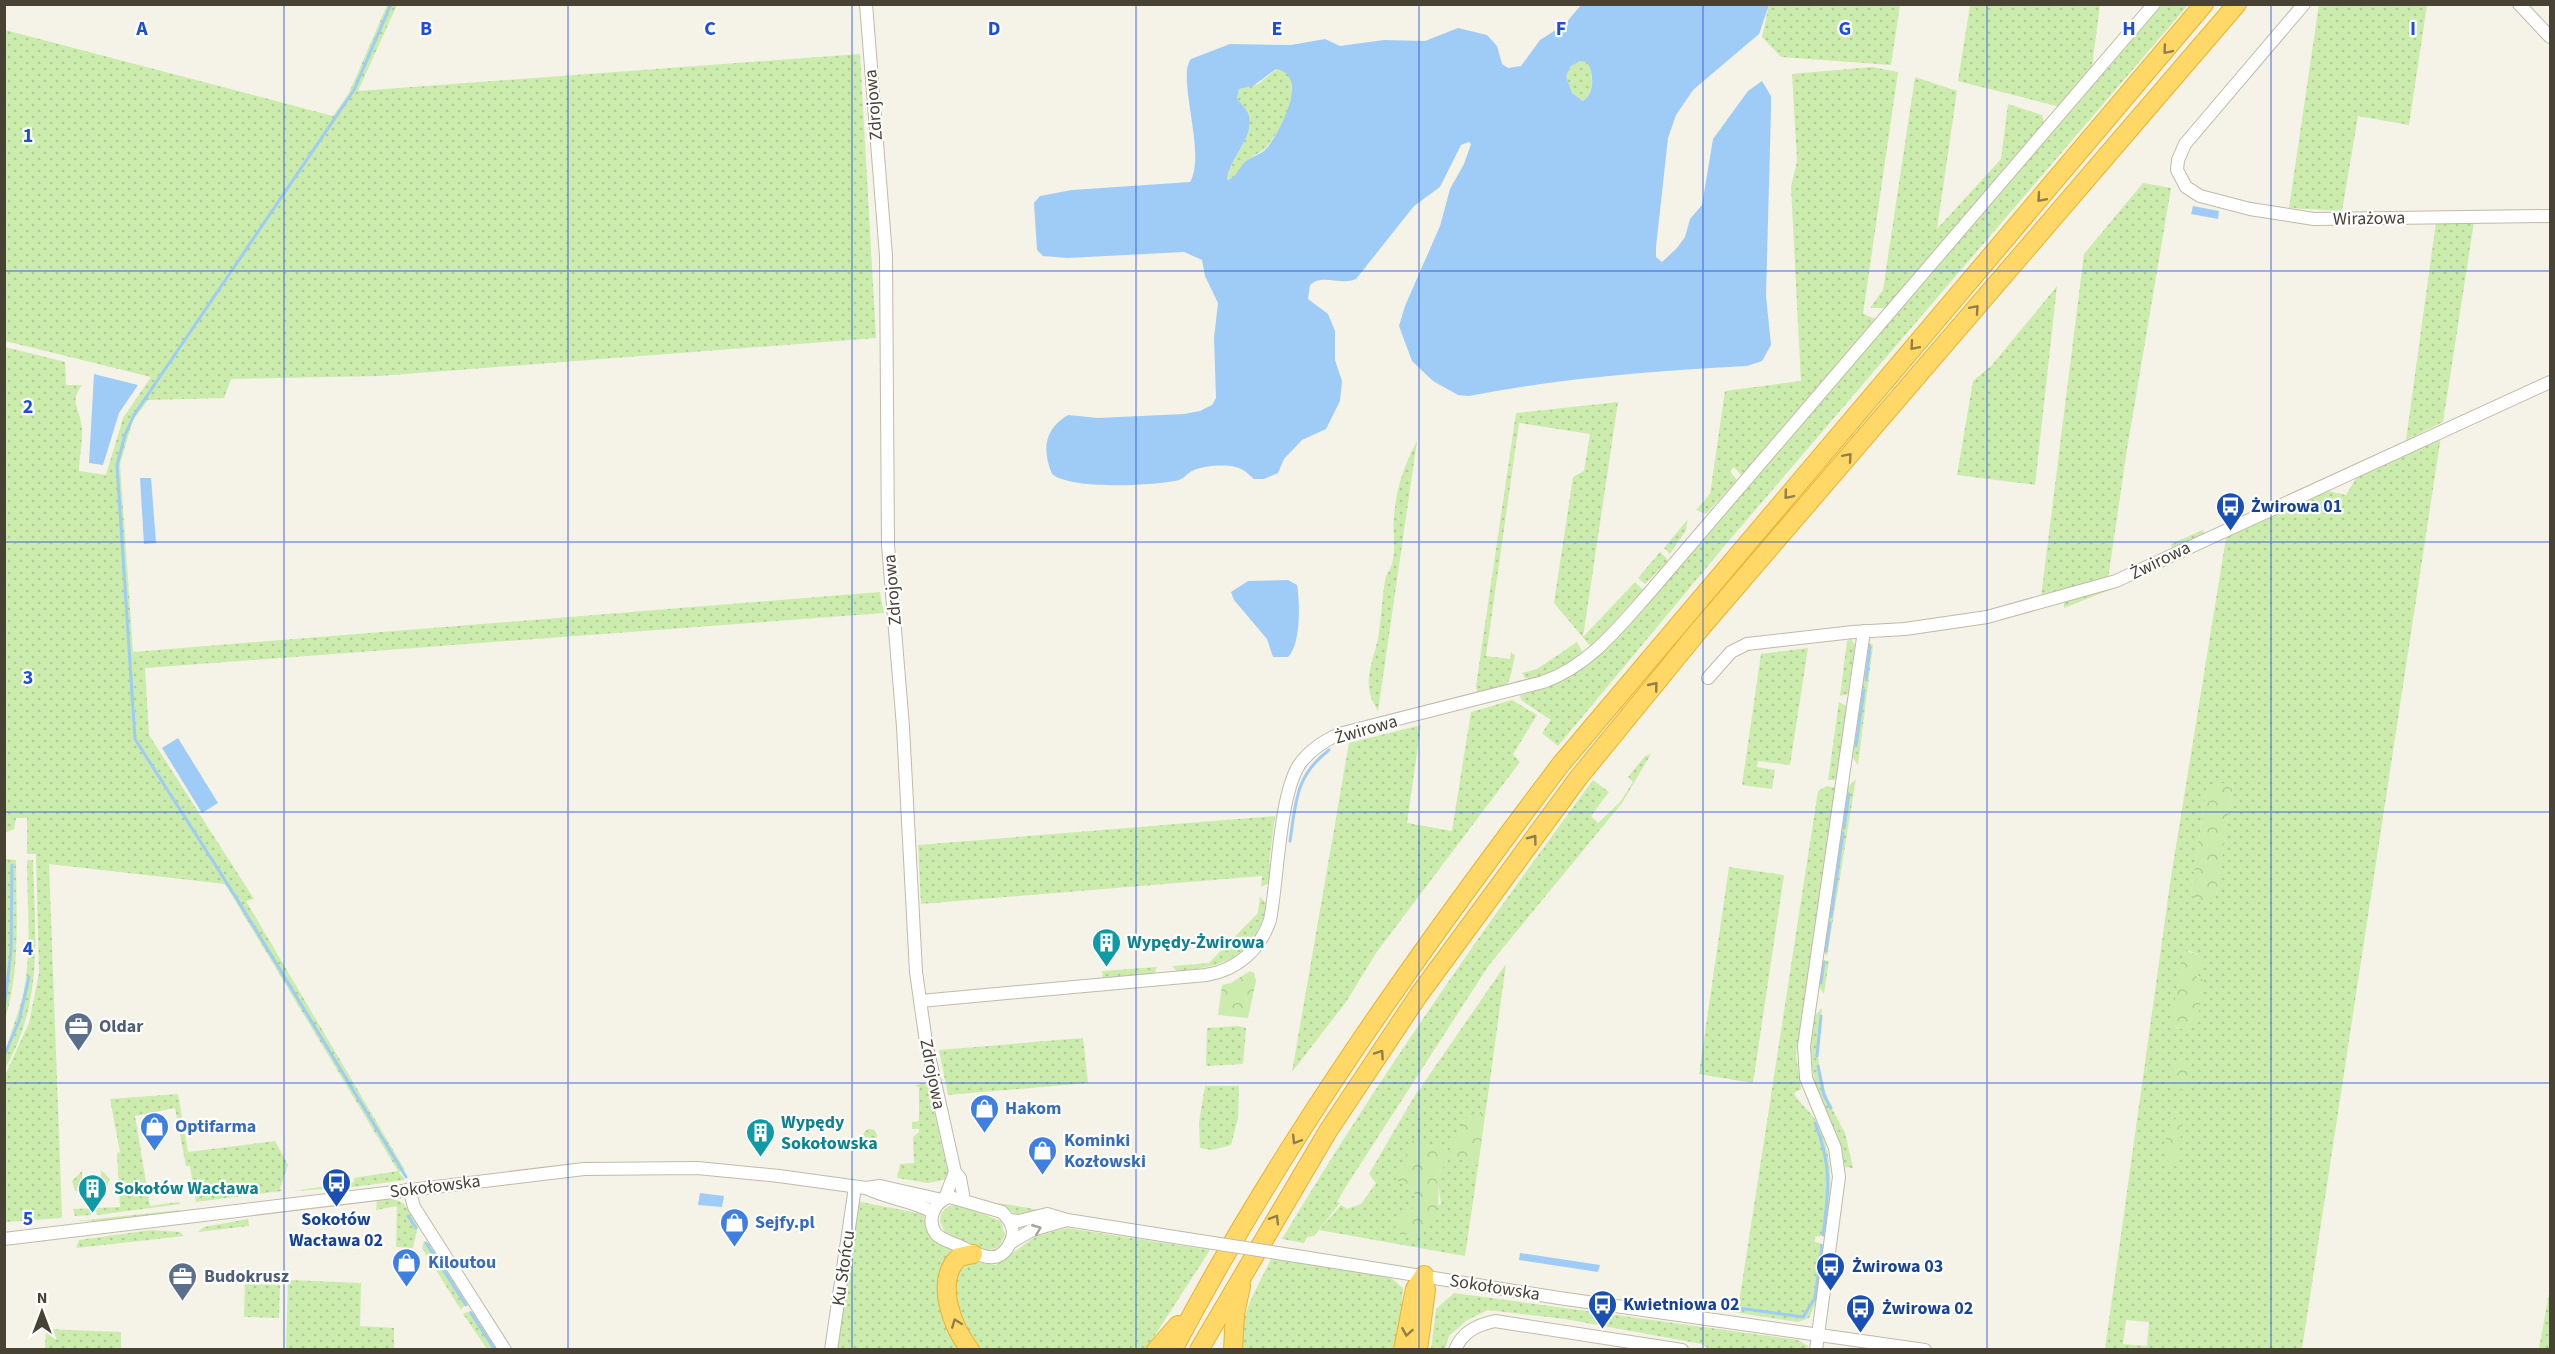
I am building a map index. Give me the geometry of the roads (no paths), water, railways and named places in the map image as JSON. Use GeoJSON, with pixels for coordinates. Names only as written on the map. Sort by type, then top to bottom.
{"type":"FeatureCollection","features":[{"type":"Feature","properties":{"kind":"highway"},"geometry":{"type":"LineString","coordinates":[[1173,1350],[1197,1303],[1327,1091],[1474,879],[1561,764],[2204,4]]}},
{"type":"Feature","properties":{"kind":"highway"},"geometry":{"type":"LineString","coordinates":[[1199,1350],[1328,1131],[1418,996],[1579,777],[1700,629],[2237,4]]}},
{"type":"Feature","properties":{"kind":"highway"},"geometry":{"type":"LineString","coordinates":[[969,1350],[951,1311],[947,1278],[949,1269],[958,1257],[973,1254]]}},
{"type":"Feature","properties":{"kind":"highway"},"geometry":{"type":"LineString","coordinates":[[1233,1350],[1235,1314],[1245,1269]]}},
{"type":"Feature","properties":{"kind":"highway"},"geometry":{"type":"LineString","coordinates":[[1403,1350],[1415,1289],[1424,1275]]}},
{"type":"Feature","properties":{"kind":"highway"},"geometry":{"type":"LineString","coordinates":[[1418,1350],[1426,1290],[1424,1275]]}},
{"type":"Feature","properties":{"kind":"highway"},"geometry":{"type":"LineString","coordinates":[[1156,1350],[1197,1303]]}},
{"type":"Feature","properties":{"kind":"street","name":"Zdrojowa"},"geometry":{"type":"LineString","coordinates":[[866,4],[886,256],[888,545],[903,726],[920,1001],[932,1076],[964,1200]]}},
{"type":"Feature","properties":{"kind":"street","name":"Żwirowa"},"geometry":{"type":"LineString","coordinates":[[920,1001],[1206,975],[1224,971],[1247,957],[1263,937],[1270,920],[1289,787],[1300,763],[1311,751],[1340,734],[1543,682],[1567,672],[1590,656],[1609,638],[2154,4]]}},
{"type":"Feature","properties":{"kind":"street","name":"Wirażowa"},"geometry":{"type":"LineString","coordinates":[[2304,4],[2185,144],[2178,160],[2177,170],[2181,181],[2191,191],[2239,206],[2314,219],[2550,216]]}},
{"type":"Feature","properties":{"kind":"street"},"geometry":{"type":"LineString","coordinates":[[2518,4],[2550,37]]}},
{"type":"Feature","properties":{"kind":"street","name":"Żwirowa"},"geometry":{"type":"LineString","coordinates":[[1708,678],[1731,652],[1743,646],[1864,631],[1905,629],[1987,617],[2116,581],[2550,382]]}},
{"type":"Feature","properties":{"kind":"street"},"geometry":{"type":"LineString","coordinates":[[1816,1350],[1839,1177],[1835,1148],[1809,1088],[1803,1047],[1864,631]]}},
{"type":"Feature","properties":{"kind":"street","name":"Sokołowska"},"geometry":{"type":"LineString","coordinates":[[4,1239],[567,1171],[646,1167],[743,1172],[861,1187],[880,1186],[944,1199]]}},
{"type":"Feature","properties":{"kind":"street"},"geometry":{"type":"LineString","coordinates":[[944,1199],[964,1200],[998,1210],[1010,1220],[1013,1233],[1010,1243],[995,1257],[986,1258],[938,1236],[932,1223],[933,1212],[944,1199],[955,1172]]}},
{"type":"Feature","properties":{"kind":"street","name":"Sokołowska"},"geometry":{"type":"LineString","coordinates":[[861,1187],[880,1195],[910,1201],[933,1212]]}},
{"type":"Feature","properties":{"kind":"street","name":"Ku Słońcu"},"geometry":{"type":"LineString","coordinates":[[831,1350],[861,1187]]}},
{"type":"Feature","properties":{"kind":"street"},"geometry":{"type":"LineString","coordinates":[[409,1189],[414,1208],[505,1350]]}},
{"type":"Feature","properties":{"kind":"street","name":"Sokołowska"},"geometry":{"type":"LineString","coordinates":[[1010,1220],[1019,1221],[1042,1214],[1067,1220],[1303,1257],[1925,1350]]}},
{"type":"Feature","properties":{"kind":"street","name":"Sokołowska"},"geometry":{"type":"LineString","coordinates":[[1010,1243],[1032,1230],[1067,1220]]}},
{"type":"Feature","properties":{"kind":"street"},"geometry":{"type":"LineString","coordinates":[[1455,1350],[1462,1337],[1471,1330],[1495,1321],[1682,1350]]}},
{"type":"Feature","properties":{"kind":"water"},"geometry":{"type":"Polygon","coordinates":[[[1581,5],[1769,5],[1759,34],[1693,90],[1676,115],[1668,138],[1656,247],[1656,257],[1662,262],[1685,237],[1690,219],[1702,205],[1713,139],[1748,91],[1762,81],[1771,96],[1766,296],[1771,345],[1762,361],[1747,366],[1573,380],[1469,396],[1458,395],[1433,381],[1412,361],[1399,326],[1405,306],[1440,226],[1450,189],[1464,164],[1471,144],[1469,142],[1461,145],[1440,187],[1414,206],[1356,279],[1350,281],[1320,280],[1310,285],[1308,299],[1328,314],[1335,331],[1335,360],[1342,381],[1340,401],[1326,429],[1302,440],[1284,459],[1278,473],[1264,479],[1254,479],[1238,468],[1212,466],[1194,470],[1179,480],[1152,484],[1114,485],[1076,483],[1052,474],[1047,457],[1047,441],[1054,427],[1068,415],[1098,418],[1184,414],[1200,411],[1212,405],[1216,398],[1214,338],[1218,303],[1205,276],[1202,260],[1184,252],[1067,258],[1043,256],[1037,250],[1034,203],[1040,196],[1072,190],[1190,182],[1195,154],[1187,82],[1187,68],[1191,59],[1230,44],[1291,45],[1325,39],[1340,46],[1384,40],[1425,41],[1458,28],[1487,35],[1497,46],[1502,64],[1508,68],[1521,66],[1540,40],[1565,24],[1581,5]],[[1580,61],[1571,66],[1566,76],[1572,93],[1583,101],[1590,93],[1592,77],[1587,62],[1580,61]],[[1276,69],[1253,86],[1239,89],[1237,98],[1248,113],[1249,129],[1227,180],[1235,176],[1243,164],[1267,148],[1284,118],[1292,93],[1291,82],[1286,74],[1276,69]]]}},
{"type":"Feature","properties":{"kind":"water"},"geometry":{"type":"Polygon","coordinates":[[[2193,206],[2219,211],[2218,219],[2191,214],[2193,206]]]}},
{"type":"Feature","properties":{"kind":"water"},"geometry":{"type":"Polygon","coordinates":[[[94,374],[138,385],[119,413],[103,465],[89,463],[94,374]]]}},
{"type":"Feature","properties":{"kind":"water"},"geometry":{"type":"Polygon","coordinates":[[[140,478],[151,478],[156,543],[144,544],[140,478]]]}},
{"type":"Feature","properties":{"kind":"water"},"geometry":{"type":"Polygon","coordinates":[[[1288,580],[1297,585],[1299,612],[1297,633],[1288,657],[1273,657],[1267,639],[1234,600],[1231,592],[1248,581],[1288,580]]]}},
{"type":"Feature","properties":{"kind":"water"},"geometry":{"type":"Polygon","coordinates":[[[178,738],[218,803],[202,813],[162,748],[178,738]]]}},
{"type":"Feature","properties":{"kind":"water"},"geometry":{"type":"Polygon","coordinates":[[[700,1193],[724,1196],[722,1207],[698,1205],[700,1193]]]}},
{"type":"Feature","properties":{"kind":"water"},"geometry":{"type":"Polygon","coordinates":[[[1520,1253],[1600,1265],[1598,1272],[1519,1260],[1520,1253]]]}},
{"type":"Feature","properties":{"kind":"waterway"},"geometry":{"type":"LineString","coordinates":[[391,4],[354,90],[134,415],[125,435],[117,465],[135,739],[237,899],[406,1177]]}},
{"type":"Feature","properties":{"kind":"waterway"},"geometry":{"type":"LineString","coordinates":[[1866,680],[1870,647]]}},
{"type":"Feature","properties":{"kind":"waterway"},"geometry":{"type":"LineString","coordinates":[[1856,746],[1864,690]]}},
{"type":"Feature","properties":{"kind":"waterway"},"geometry":{"type":"LineString","coordinates":[[1290,841],[1296,802],[1303,780],[1309,770],[1329,750]]}},
{"type":"Feature","properties":{"kind":"waterway"},"geometry":{"type":"LineString","coordinates":[[1844,828],[1849,794]]}},
{"type":"Feature","properties":{"kind":"waterway"},"geometry":{"type":"LineString","coordinates":[[1831,917],[1843,833]]}},
{"type":"Feature","properties":{"kind":"waterway"},"geometry":{"type":"LineString","coordinates":[[5,1002],[11,951],[12,865]]}},
{"type":"Feature","properties":{"kind":"waterway"},"geometry":{"type":"LineString","coordinates":[[1826,951],[1830,923]]}},
{"type":"Feature","properties":{"kind":"waterway"},"geometry":{"type":"LineString","coordinates":[[1821,983],[1824,962]]}},
{"type":"Feature","properties":{"kind":"waterway"},"geometry":{"type":"LineString","coordinates":[[4,1056],[19,1021],[29,977]]}},
{"type":"Feature","properties":{"kind":"waterway"},"geometry":{"type":"LineString","coordinates":[[1817,1056],[1821,1016]]}},
{"type":"Feature","properties":{"kind":"waterway"},"geometry":{"type":"LineString","coordinates":[[1818,1066],[1824,1095],[1831,1108]]}},
{"type":"Feature","properties":{"kind":"waterway"},"geometry":{"type":"LineString","coordinates":[[1815,1123],[1824,1152],[1828,1178],[1823,1235]]}},
{"type":"Feature","properties":{"kind":"waterway"},"geometry":{"type":"LineString","coordinates":[[408,1216],[416,1228]]}},
{"type":"Feature","properties":{"kind":"waterway"},"geometry":{"type":"LineString","coordinates":[[426,1243],[466,1305]]}},
{"type":"Feature","properties":{"kind":"waterway"},"geometry":{"type":"LineString","coordinates":[[1731,1307],[1803,1317],[1815,1298],[1822,1246]]}},
{"type":"Feature","properties":{"kind":"waterway"},"geometry":{"type":"LineString","coordinates":[[471,1313],[495,1350]]}},
{"type":"Feature","properties":{"kind":"place","name":"Żwirowa 01"},"geometry":{"type":"Point","coordinates":[2230,532]}},
{"type":"Feature","properties":{"kind":"place","name":"Wypędy-Żwirowa"},"geometry":{"type":"Point","coordinates":[1106,968]}},
{"type":"Feature","properties":{"kind":"place","name":"Oldar"},"geometry":{"type":"Point","coordinates":[78,1052]}},
{"type":"Feature","properties":{"kind":"place","name":"Hakom"},"geometry":{"type":"Point","coordinates":[984,1134]}},
{"type":"Feature","properties":{"kind":"place","name":"Optifarma"},"geometry":{"type":"Point","coordinates":[154,1152]}},
{"type":"Feature","properties":{"kind":"place","name":"Wypędy Sokołowska"},"geometry":{"type":"Point","coordinates":[760,1158]}},
{"type":"Feature","properties":{"kind":"place","name":"Kominki Kozłowski"},"geometry":{"type":"Point","coordinates":[1043,1176]}},
{"type":"Feature","properties":{"kind":"place","name":"Sokołów Wacława 02"},"geometry":{"type":"Point","coordinates":[336,1208]}},
{"type":"Feature","properties":{"kind":"place","name":"Sokołów Wacława"},"geometry":{"type":"Point","coordinates":[93,1214]}},
{"type":"Feature","properties":{"kind":"place","name":"Sejfy.pl"},"geometry":{"type":"Point","coordinates":[734,1248]}},
{"type":"Feature","properties":{"kind":"place","name":"Kiloutou"},"geometry":{"type":"Point","coordinates":[407,1288]}},
{"type":"Feature","properties":{"kind":"place","name":"Żwirowa 03"},"geometry":{"type":"Point","coordinates":[1831,1292]}},
{"type":"Feature","properties":{"kind":"place","name":"Budokrusz"},"geometry":{"type":"Point","coordinates":[183,1302]}},
{"type":"Feature","properties":{"kind":"place","name":"Kwietniowa 02"},"geometry":{"type":"Point","coordinates":[1602,1330]}},
{"type":"Feature","properties":{"kind":"place","name":"Żwirowa 02"},"geometry":{"type":"Point","coordinates":[1861,1334]}}]}
